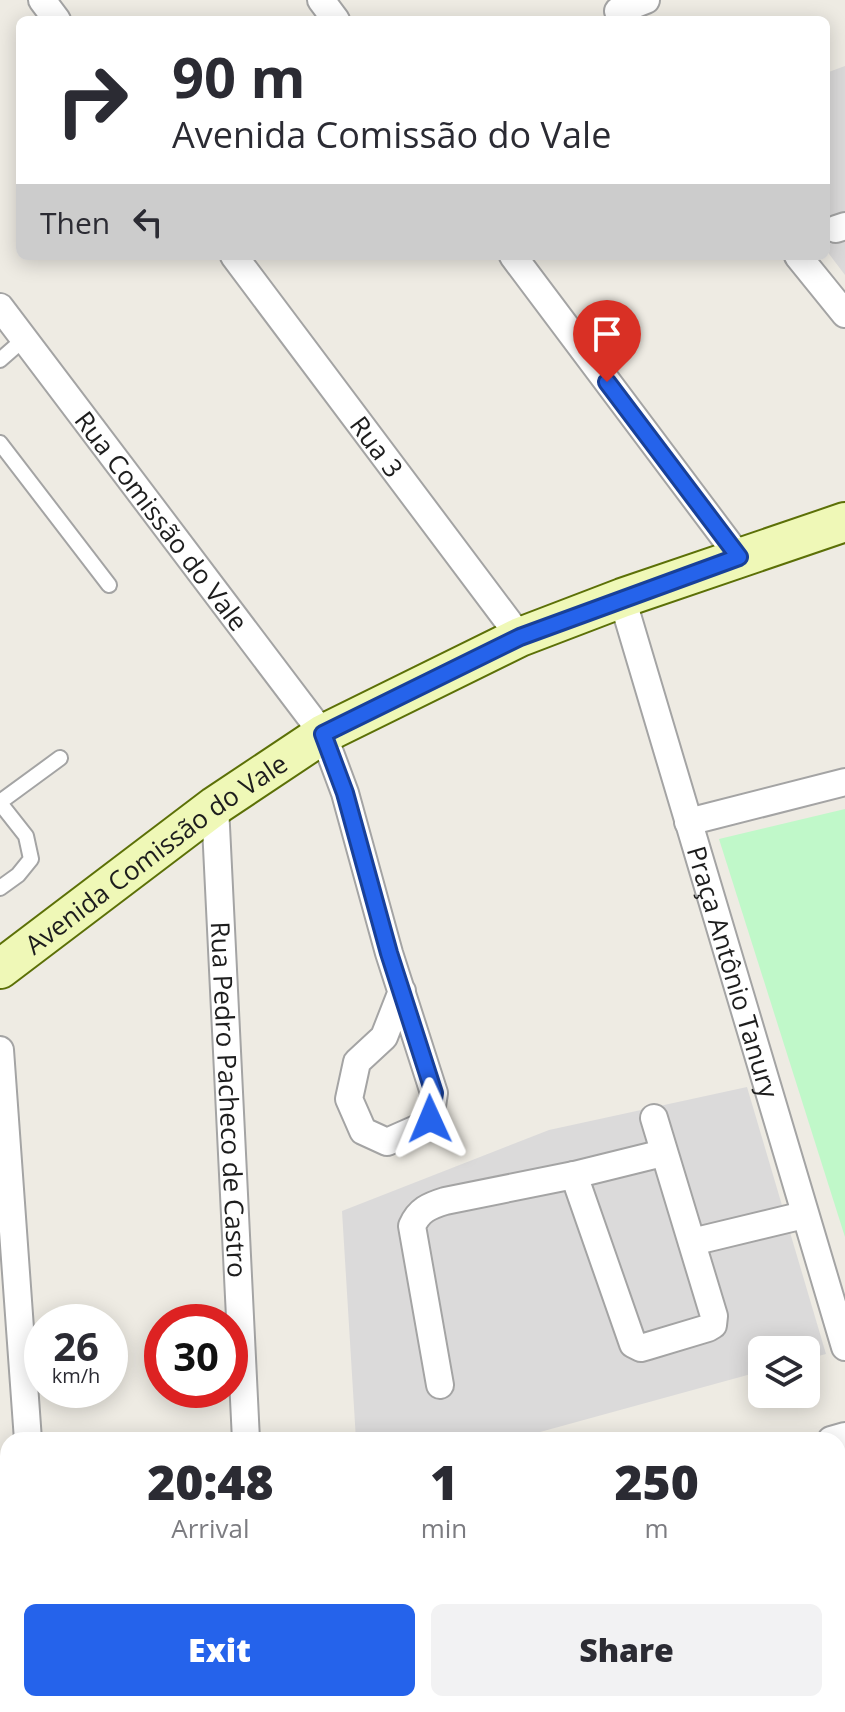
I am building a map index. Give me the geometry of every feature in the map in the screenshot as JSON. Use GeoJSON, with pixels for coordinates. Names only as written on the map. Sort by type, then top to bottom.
{"type":"FeatureCollection","features":[{"type":"Feature","properties":{"kind":"street"},"geometry":{"type":"LineString","coordinates":[[618,10],[646,0]]}},
{"type":"Feature","properties":{"kind":"street","name":"Rua 3"},"geometry":{"type":"LineString","coordinates":[[237,260],[520,637]]}},
{"type":"Feature","properties":{"kind":"street"},"geometry":{"type":"LineString","coordinates":[[516,260],[739,557]]}},
{"type":"Feature","properties":{"kind":"street"},"geometry":{"type":"LineString","coordinates":[[801,260],[845,314]]}},
{"type":"Feature","properties":{"kind":"street","name":"Rua Comissão do Vale"},"geometry":{"type":"LineString","coordinates":[[0,307],[323,734],[345,793],[434,1093],[430,1119],[421,1127],[387,1142],[363,1131],[349,1099],[357,1062],[384,1037],[402,991]]}},
{"type":"Feature","properties":{"kind":"street","name":"Avenida Comissão do Vale"},"geometry":{"type":"LineString","coordinates":[[0,969],[215,806],[323,734],[520,637],[622,598],[845,522]]}},
{"type":"Feature","properties":{"kind":"street","name":"Praça Antônio Tanury"},"geometry":{"type":"LineString","coordinates":[[622,598],[845,1347]]}},
{"type":"Feature","properties":{"kind":"street"},"geometry":{"type":"LineString","coordinates":[[688,822],[845,782]]}},
{"type":"Feature","properties":{"kind":"street","name":"Rua Pedro Pacheco de Castro"},"geometry":{"type":"LineString","coordinates":[[215,806],[246,1432]]}},
{"type":"Feature","properties":{"kind":"street"},"geometry":{"type":"LineString","coordinates":[[0,1050],[27,1432]]}},
{"type":"Feature","properties":{"kind":"street"},"geometry":{"type":"LineString","coordinates":[[574,1175],[633,1344],[641,1348],[713,1325],[714,1316],[654,1118]]}},
{"type":"Feature","properties":{"kind":"street"},"geometry":{"type":"LineString","coordinates":[[440,1385],[412,1226],[415,1219],[428,1206],[445,1201],[663,1153]]}},
{"type":"Feature","properties":{"kind":"street"},"geometry":{"type":"LineString","coordinates":[[692,1242],[804,1215]]}},
{"type":"Feature","properties":{"kind":"lane"},"geometry":{"type":"LineString","coordinates":[[0,360],[24,339]]}},
{"type":"Feature","properties":{"kind":"lane"},"geometry":{"type":"LineString","coordinates":[[0,443],[109,585]]}},
{"type":"Feature","properties":{"kind":"lane"},"geometry":{"type":"LineString","coordinates":[[0,888],[18,875],[31,859],[26,836],[0,803],[60,758]]}},
{"type":"Feature","properties":{"kind":"shaded area"},"geometry":{"type":"Polygon","coordinates":[[[845,66],[845,275],[830,255],[830,72],[845,66]]]}},
{"type":"Feature","properties":{"kind":"shaded area"},"geometry":{"type":"Polygon","coordinates":[[[747,1087],[826,1354],[820,1356],[820,1336],[748,1336],[748,1375],[540,1432],[356,1432],[342,1211],[549,1130],[747,1087]]]}},
{"type":"Feature","properties":{"kind":"green space"},"geometry":{"type":"Polygon","coordinates":[[[845,809],[845,1237],[719,839],[845,809]]]}},
{"type":"Feature","properties":{"kind":"route"},"geometry":{"type":"LineString","coordinates":[[430,1119],[434,1093],[389,953],[345,793],[323,734],[520,637],[739,557],[607,382]]}}]}
